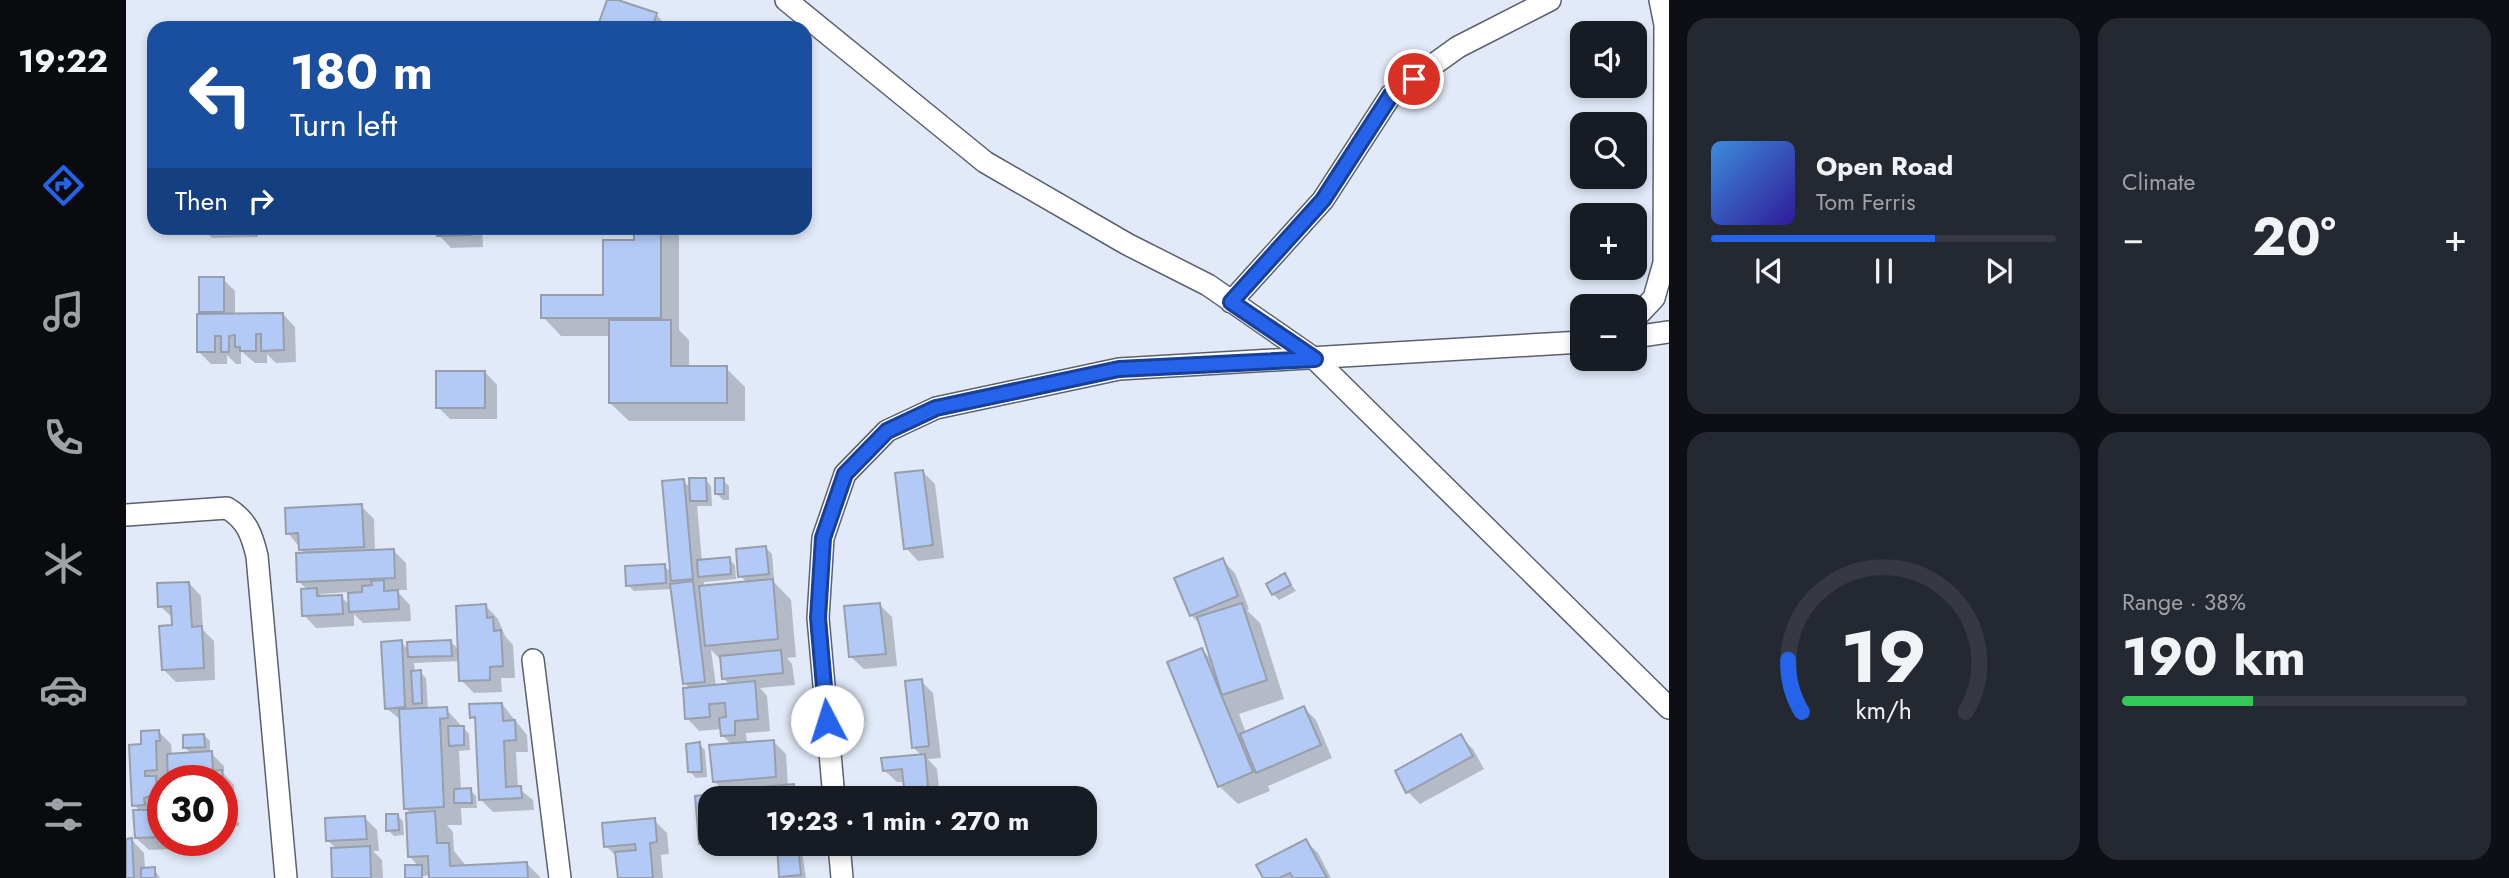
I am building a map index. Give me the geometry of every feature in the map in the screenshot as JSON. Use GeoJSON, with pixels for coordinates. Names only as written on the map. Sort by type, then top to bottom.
{"type":"FeatureCollection","features":[{"type":"Feature","properties":{"kind":"street"},"geometry":{"type":"LineString","coordinates":[[786,0],[809,10],[985,162],[1127,244],[1208,285],[1315,359],[1669,708]]}},
{"type":"Feature","properties":{"kind":"street"},"geometry":{"type":"LineString","coordinates":[[1231,302],[1323,200],[1391,95],[1458,47],[1550,0]]}},
{"type":"Feature","properties":{"kind":"street"},"geometry":{"type":"LineString","coordinates":[[1647,305],[1654,298],[1664,263],[1665,25],[1660,0]]}},
{"type":"Feature","properties":{"kind":"street"},"geometry":{"type":"LineString","coordinates":[[1647,335],[1669,332]]}},
{"type":"Feature","properties":{"kind":"street"},"geometry":{"type":"LineString","coordinates":[[833,786],[818,618],[823,538],[845,474],[887,431],[936,408],[1119,369],[1570,343]]}},
{"type":"Feature","properties":{"kind":"street"},"geometry":{"type":"LineString","coordinates":[[126,515],[227,509],[246,523],[257,556],[286,878]]}},
{"type":"Feature","properties":{"kind":"street"},"geometry":{"type":"LineString","coordinates":[[533,660],[559,878]]}},
{"type":"Feature","properties":{"kind":"street"},"geometry":{"type":"LineString","coordinates":[[839,856],[842,878]]}},
{"type":"Feature","properties":{"kind":"building"},"geometry":{"type":"Polygon","coordinates":[[[607,0],[618,0],[657,13],[654,21],[600,21],[607,0]]]}},
{"type":"Feature","properties":{"kind":"building"},"geometry":{"type":"Polygon","coordinates":[[[634,235],[661,235],[661,318],[541,318],[541,295],[603,295],[603,240],[634,240],[634,235]]]}},
{"type":"Feature","properties":{"kind":"building"},"geometry":{"type":"Polygon","coordinates":[[[199,277],[224,277],[224,312],[199,312],[199,277]]]}},
{"type":"Feature","properties":{"kind":"building"},"geometry":{"type":"Polygon","coordinates":[[[283,313],[284,350],[261,351],[261,334],[256,334],[256,351],[240,351],[240,347],[235,347],[235,335],[229,336],[229,352],[221,352],[221,336],[215,336],[215,352],[197,352],[197,314],[283,313]]]}},
{"type":"Feature","properties":{"kind":"building"},"geometry":{"type":"Polygon","coordinates":[[[609,320],[671,320],[671,366],[727,366],[727,403],[609,403],[609,320]]]}},
{"type":"Feature","properties":{"kind":"building"},"geometry":{"type":"Polygon","coordinates":[[[436,371],[485,371],[485,408],[436,408],[436,371]]]}},
{"type":"Feature","properties":{"kind":"building"},"geometry":{"type":"Polygon","coordinates":[[[923,470],[933,545],[904,549],[895,473],[923,470]]]}},
{"type":"Feature","properties":{"kind":"building"},"geometry":{"type":"Polygon","coordinates":[[[689,478],[706,478],[707,501],[690,501],[689,478]]]}},
{"type":"Feature","properties":{"kind":"building"},"geometry":{"type":"Polygon","coordinates":[[[715,478],[724,478],[724,494],[715,494],[715,478]]]}},
{"type":"Feature","properties":{"kind":"building"},"geometry":{"type":"Polygon","coordinates":[[[684,479],[693,579],[671,581],[662,481],[684,479]]]}},
{"type":"Feature","properties":{"kind":"building"},"geometry":{"type":"Polygon","coordinates":[[[362,504],[364,547],[299,550],[298,533],[286,534],[285,508],[362,504]]]}},
{"type":"Feature","properties":{"kind":"building"},"geometry":{"type":"Polygon","coordinates":[[[766,546],[769,574],[738,577],[736,549],[766,546]]]}},
{"type":"Feature","properties":{"kind":"building"},"geometry":{"type":"Polygon","coordinates":[[[394,549],[395,578],[297,582],[296,553],[394,549]]]}},
{"type":"Feature","properties":{"kind":"building"},"geometry":{"type":"Polygon","coordinates":[[[730,557],[731,574],[698,577],[697,560],[730,557]]]}},
{"type":"Feature","properties":{"kind":"building"},"geometry":{"type":"Polygon","coordinates":[[[1223,558],[1238,596],[1190,616],[1174,578],[1223,558]]]}},
{"type":"Feature","properties":{"kind":"building"},"geometry":{"type":"Polygon","coordinates":[[[665,564],[666,583],[626,586],[625,566],[665,564]]]}},
{"type":"Feature","properties":{"kind":"building"},"geometry":{"type":"Polygon","coordinates":[[[1285,573],[1291,585],[1272,595],[1266,584],[1285,573]]]}},
{"type":"Feature","properties":{"kind":"building"},"geometry":{"type":"Polygon","coordinates":[[[773,579],[778,639],[705,646],[699,586],[773,579]]]}},
{"type":"Feature","properties":{"kind":"building"},"geometry":{"type":"Polygon","coordinates":[[[384,580],[384,591],[398,590],[399,609],[349,612],[348,593],[362,592],[362,586],[372,585],[371,581],[384,580]]]}},
{"type":"Feature","properties":{"kind":"building"},"geometry":{"type":"Polygon","coordinates":[[[693,581],[705,682],[683,684],[670,584],[693,581]]]}},
{"type":"Feature","properties":{"kind":"building"},"geometry":{"type":"Polygon","coordinates":[[[189,582],[192,627],[202,626],[204,668],[162,670],[159,626],[172,625],[171,606],[158,607],[157,583],[189,582]]]}},
{"type":"Feature","properties":{"kind":"building"},"geometry":{"type":"Polygon","coordinates":[[[317,588],[317,596],[342,595],[343,614],[302,616],[301,589],[317,588]]]}},
{"type":"Feature","properties":{"kind":"building"},"geometry":{"type":"Polygon","coordinates":[[[880,603],[886,654],[849,657],[844,606],[880,603]]]}},
{"type":"Feature","properties":{"kind":"building"},"geometry":{"type":"Polygon","coordinates":[[[1242,603],[1267,680],[1222,695],[1197,617],[1242,603]]]}},
{"type":"Feature","properties":{"kind":"building"},"geometry":{"type":"Polygon","coordinates":[[[486,604],[487,618],[493,617],[494,631],[501,630],[503,666],[490,667],[490,680],[459,681],[456,606],[486,604]]]}},
{"type":"Feature","properties":{"kind":"building"},"geometry":{"type":"Polygon","coordinates":[[[402,640],[405,707],[385,709],[381,642],[402,640]]]}},
{"type":"Feature","properties":{"kind":"building"},"geometry":{"type":"Polygon","coordinates":[[[451,640],[452,656],[408,657],[407,642],[451,640]]]}},
{"type":"Feature","properties":{"kind":"building"},"geometry":{"type":"Polygon","coordinates":[[[1202,648],[1253,772],[1218,787],[1167,662],[1202,648]]]}},
{"type":"Feature","properties":{"kind":"building"},"geometry":{"type":"Polygon","coordinates":[[[781,650],[783,673],[722,679],[720,656],[781,650]]]}},
{"type":"Feature","properties":{"kind":"building"},"geometry":{"type":"Polygon","coordinates":[[[421,670],[422,703],[413,704],[411,671],[421,670]]]}},
{"type":"Feature","properties":{"kind":"building"},"geometry":{"type":"Polygon","coordinates":[[[922,679],[929,746],[912,748],[905,681],[922,679]]]}},
{"type":"Feature","properties":{"kind":"building"},"geometry":{"type":"Polygon","coordinates":[[[755,681],[758,719],[735,721],[735,735],[721,736],[719,718],[726,717],[725,703],[709,704],[710,717],[685,719],[683,688],[755,681]]]}},
{"type":"Feature","properties":{"kind":"building"},"geometry":{"type":"Polygon","coordinates":[[[502,703],[503,721],[515,720],[516,740],[504,741],[506,787],[521,786],[522,798],[479,800],[475,717],[470,718],[469,704],[502,703]]]}},
{"type":"Feature","properties":{"kind":"building"},"geometry":{"type":"Polygon","coordinates":[[[1304,706],[1321,745],[1256,773],[1240,734],[1304,706]]]}},
{"type":"Feature","properties":{"kind":"building"},"geometry":{"type":"Polygon","coordinates":[[[447,707],[448,718],[440,719],[444,807],[404,809],[399,709],[447,707]]]}},
{"type":"Feature","properties":{"kind":"building"},"geometry":{"type":"Polygon","coordinates":[[[448,726],[464,726],[464,745],[449,746],[448,726]]]}},
{"type":"Feature","properties":{"kind":"building"},"geometry":{"type":"Polygon","coordinates":[[[159,730],[160,741],[156,741],[157,765],[147,765],[145,771],[145,805],[132,806],[129,745],[141,744],[141,731],[159,730]]]}},
{"type":"Feature","properties":{"kind":"building"},"geometry":{"type":"Polygon","coordinates":[[[204,734],[205,747],[183,748],[183,735],[204,734]]]}},
{"type":"Feature","properties":{"kind":"building"},"geometry":{"type":"Polygon","coordinates":[[[1461,734],[1473,756],[1406,793],[1395,771],[1461,734]]]}},
{"type":"Feature","properties":{"kind":"building"},"geometry":{"type":"Polygon","coordinates":[[[774,740],[776,777],[713,782],[709,745],[774,740]]]}},
{"type":"Feature","properties":{"kind":"building"},"geometry":{"type":"Polygon","coordinates":[[[700,742],[702,772],[688,772],[686,744],[700,742]]]}},
{"type":"Feature","properties":{"kind":"building"},"geometry":{"type":"Polygon","coordinates":[[[212,751],[213,765],[167,765],[167,754],[212,751]]]}},
{"type":"Feature","properties":{"kind":"building"},"geometry":{"type":"Polygon","coordinates":[[[925,754],[928,786],[904,786],[902,769],[883,771],[881,758],[925,754]]]}},
{"type":"Feature","properties":{"kind":"building"},"geometry":{"type":"Polygon","coordinates":[[[471,788],[472,803],[454,803],[454,789],[471,788]]]}},
{"type":"Feature","properties":{"kind":"building"},"geometry":{"type":"Polygon","coordinates":[[[695,796],[698,796],[698,832],[695,796]]]}},
{"type":"Feature","properties":{"kind":"building"},"geometry":{"type":"Polygon","coordinates":[[[133,810],[147,810],[147,838],[135,838],[133,810]]]}},
{"type":"Feature","properties":{"kind":"building"},"geometry":{"type":"Polygon","coordinates":[[[435,811],[437,843],[449,843],[450,866],[527,862],[528,878],[429,878],[428,856],[408,857],[406,813],[435,811]]]}},
{"type":"Feature","properties":{"kind":"building"},"geometry":{"type":"Polygon","coordinates":[[[386,814],[398,814],[399,830],[386,831],[386,814]]]}},
{"type":"Feature","properties":{"kind":"building"},"geometry":{"type":"Polygon","coordinates":[[[365,816],[367,839],[326,841],[325,818],[365,816]]]}},
{"type":"Feature","properties":{"kind":"building"},"geometry":{"type":"Polygon","coordinates":[[[655,818],[657,842],[650,843],[653,878],[618,878],[615,852],[636,850],[635,844],[604,847],[602,823],[655,818]]]}},
{"type":"Feature","properties":{"kind":"building"},"geometry":{"type":"Polygon","coordinates":[[[132,838],[134,878],[126,878],[126,839],[132,838]]]}},
{"type":"Feature","properties":{"kind":"building"},"geometry":{"type":"Polygon","coordinates":[[[1306,839],[1327,878],[1293,878],[1290,873],[1279,878],[1263,878],[1256,865],[1306,839]]]}},
{"type":"Feature","properties":{"kind":"building"},"geometry":{"type":"Polygon","coordinates":[[[370,846],[371,878],[332,878],[331,848],[370,846]]]}},
{"type":"Feature","properties":{"kind":"building"},"geometry":{"type":"Polygon","coordinates":[[[778,856],[799,856],[801,875],[779,877],[778,856]]]}},
{"type":"Feature","properties":{"kind":"building"},"geometry":{"type":"Polygon","coordinates":[[[405,865],[422,865],[422,878],[405,878],[405,865]]]}},
{"type":"Feature","properties":{"kind":"building"},"geometry":{"type":"Polygon","coordinates":[[[155,867],[155,878],[141,878],[141,868],[155,867]]]}},
{"type":"Feature","properties":{"kind":"route"},"geometry":{"type":"LineString","coordinates":[[827,721],[818,618],[823,538],[845,474],[887,431],[936,408],[1119,369],[1315,359],[1231,302],[1323,200],[1391,95],[1414,79]]}}]}
